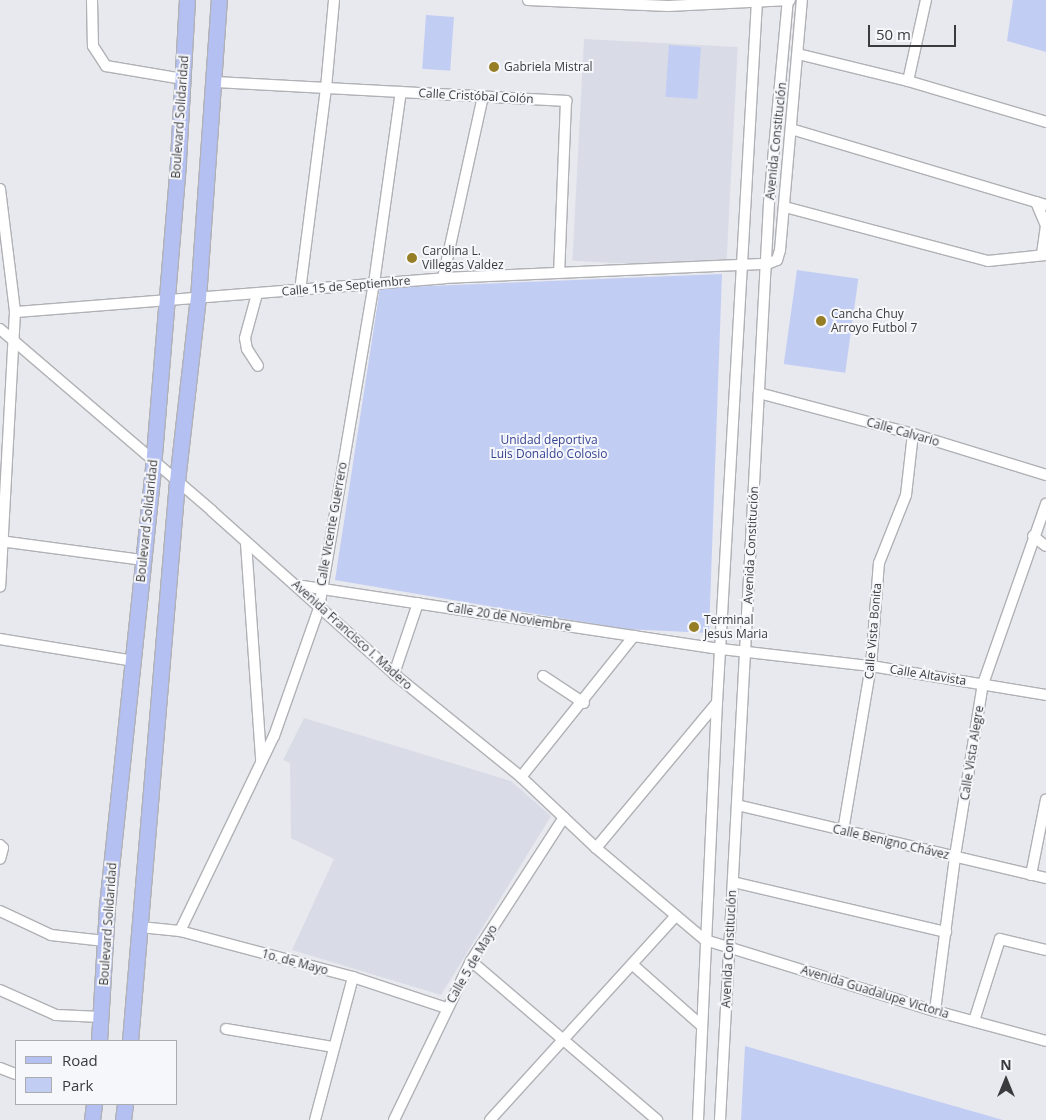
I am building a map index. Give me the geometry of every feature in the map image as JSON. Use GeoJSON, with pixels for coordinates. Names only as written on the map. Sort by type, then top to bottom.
{"type":"FeatureCollection","features":[{"type":"Feature","properties":{"kind":"main road","name":"Boulevard Solidaridad"},"geometry":{"type":"LineString","coordinates":[[100,1040],[104,941],[135,661],[142,560],[153,460],[183,79],[187,0]]}},
{"type":"Feature","properties":{"kind":"main road","name":"Boulevard Solidaridad"},"geometry":{"type":"LineString","coordinates":[[130,1040],[177,481],[198,298],[216,82],[219,0]]}},
{"type":"Feature","properties":{"kind":"main road"},"geometry":{"type":"LineString","coordinates":[[92,1120],[94,1105]]}},
{"type":"Feature","properties":{"kind":"main road"},"geometry":{"type":"LineString","coordinates":[[123,1120],[125,1105]]}},
{"type":"Feature","properties":{"kind":"street"},"geometry":{"type":"LineString","coordinates":[[92,0],[92,46],[100,61],[106,66],[183,79]]}},
{"type":"Feature","properties":{"kind":"street"},"geometry":{"type":"LineString","coordinates":[[300,291],[326,88],[334,0]]}},
{"type":"Feature","properties":{"kind":"street"},"geometry":{"type":"LineString","coordinates":[[528,0],[668,3],[789,0]]}},
{"type":"Feature","properties":{"kind":"street","name":"Avenida Constitución"},"geometry":{"type":"LineString","coordinates":[[720,1120],[769,203],[789,0]]}},
{"type":"Feature","properties":{"kind":"street"},"geometry":{"type":"LineString","coordinates":[[767,264],[777,260],[785,207],[802,0]]}},
{"type":"Feature","properties":{"kind":"street"},"geometry":{"type":"LineString","coordinates":[[908,81],[926,0]]}},
{"type":"Feature","properties":{"kind":"street","name":"Avenida Constitución"},"geometry":{"type":"LineString","coordinates":[[698,1120],[705,940],[740,265],[757,2]]}},
{"type":"Feature","properties":{"kind":"street"},"geometry":{"type":"LineString","coordinates":[[798,54],[908,81],[1046,122]]}},
{"type":"Feature","properties":{"kind":"street","name":"Calle Cristóbal Colón"},"geometry":{"type":"LineString","coordinates":[[216,82],[566,101],[559,273]]}},
{"type":"Feature","properties":{"kind":"street","name":"Calle Vicente Guerrero"},"geometry":{"type":"LineString","coordinates":[[180,931],[274,736],[319,608],[374,283],[401,92]]}},
{"type":"Feature","properties":{"kind":"street"},"geometry":{"type":"LineString","coordinates":[[443,278],[483,96]]}},
{"type":"Feature","properties":{"kind":"street"},"geometry":{"type":"LineString","coordinates":[[785,207],[988,261],[1044,255],[1046,226],[1041,204],[791,129]]}},
{"type":"Feature","properties":{"kind":"street"},"geometry":{"type":"LineString","coordinates":[[0,189],[15,312],[0,586]]}},
{"type":"Feature","properties":{"kind":"street","name":"Calle 15 de Septiembre"},"geometry":{"type":"LineString","coordinates":[[15,312],[165,299],[300,291],[443,278],[767,264]]}},
{"type":"Feature","properties":{"kind":"street"},"geometry":{"type":"LineString","coordinates":[[257,294],[245,338],[247,349],[258,366]]}},
{"type":"Feature","properties":{"kind":"street","name":"Avenida Francisco I. Madero"},"geometry":{"type":"LineString","coordinates":[[0,329],[177,481],[394,674],[521,777],[596,848],[675,917],[705,940]]}},
{"type":"Feature","properties":{"kind":"street","name":"Calle Calvario"},"geometry":{"type":"LineString","coordinates":[[759,393],[913,434],[1046,475]]}},
{"type":"Feature","properties":{"kind":"street","name":"Calle Vista Bonita"},"geometry":{"type":"LineString","coordinates":[[842,831],[871,666],[879,563],[906,495],[913,434]]}},
{"type":"Feature","properties":{"kind":"street","name":"Calle Vista Alegre"},"geometry":{"type":"LineString","coordinates":[[935,1011],[955,856],[983,684],[1033,536],[1046,504]]}},
{"type":"Feature","properties":{"kind":"street"},"geometry":{"type":"LineString","coordinates":[[1033,536],[1046,546]]}},
{"type":"Feature","properties":{"kind":"street"},"geometry":{"type":"LineString","coordinates":[[1,542],[142,560]]}},
{"type":"Feature","properties":{"kind":"street"},"geometry":{"type":"LineString","coordinates":[[246,543],[261,761]]}},
{"type":"Feature","properties":{"kind":"street","name":"Calle 20 de Noviembre"},"geometry":{"type":"LineString","coordinates":[[296,586],[322,587],[721,649]]}},
{"type":"Feature","properties":{"kind":"street"},"geometry":{"type":"LineString","coordinates":[[394,674],[418,603]]}},
{"type":"Feature","properties":{"kind":"street"},"geometry":{"type":"LineString","coordinates":[[521,777],[584,703],[634,636]]}},
{"type":"Feature","properties":{"kind":"street"},"geometry":{"type":"LineString","coordinates":[[0,639],[135,661]]}},
{"type":"Feature","properties":{"kind":"street","name":"Calle Altavista"},"geometry":{"type":"LineString","coordinates":[[721,649],[871,666],[1046,695]]}},
{"type":"Feature","properties":{"kind":"street"},"geometry":{"type":"LineString","coordinates":[[543,676],[584,703]]}},
{"type":"Feature","properties":{"kind":"street"},"geometry":{"type":"LineString","coordinates":[[596,848],[717,703]]}},
{"type":"Feature","properties":{"kind":"street"},"geometry":{"type":"LineString","coordinates":[[1031,875],[1046,799]]}},
{"type":"Feature","properties":{"kind":"street","name":"Calle Benigno Chávez"},"geometry":{"type":"LineString","coordinates":[[737,805],[1046,878]]}},
{"type":"Feature","properties":{"kind":"street","name":"Calle 5 de Mayo"},"geometry":{"type":"LineString","coordinates":[[394,1120],[446,1008],[471,961],[564,817]]}},
{"type":"Feature","properties":{"kind":"street"},"geometry":{"type":"LineString","coordinates":[[733,882],[946,932]]}},
{"type":"Feature","properties":{"kind":"street"},"geometry":{"type":"LineString","coordinates":[[0,912],[52,935],[104,941]]}},
{"type":"Feature","properties":{"kind":"street"},"geometry":{"type":"LineString","coordinates":[[490,1120],[566,1040],[675,917]]}},
{"type":"Feature","properties":{"kind":"street","name":"1o. de Mayo"},"geometry":{"type":"LineString","coordinates":[[140,927],[180,931],[353,978],[446,1008]]}},
{"type":"Feature","properties":{"kind":"street"},"geometry":{"type":"LineString","coordinates":[[974,1021],[1000,938],[1046,950]]}},
{"type":"Feature","properties":{"kind":"street","name":"Avenida Guadalupe Victoria"},"geometry":{"type":"LineString","coordinates":[[705,940],[935,1011],[1046,1040]]}},
{"type":"Feature","properties":{"kind":"street"},"geometry":{"type":"LineString","coordinates":[[471,961],[566,1040],[657,1120]]}},
{"type":"Feature","properties":{"kind":"street"},"geometry":{"type":"LineString","coordinates":[[633,965],[702,1026]]}},
{"type":"Feature","properties":{"kind":"street"},"geometry":{"type":"LineString","coordinates":[[315,1120],[353,978]]}},
{"type":"Feature","properties":{"kind":"street"},"geometry":{"type":"LineString","coordinates":[[0,990],[56,1015],[102,1017]]}},
{"type":"Feature","properties":{"kind":"street"},"geometry":{"type":"LineString","coordinates":[[226,1030],[334,1047]]}},
{"type":"Feature","properties":{"kind":"street"},"geometry":{"type":"LineString","coordinates":[[0,1068],[15,1074]]}},
{"type":"Feature","properties":{"kind":"shaded area"},"geometry":{"type":"Polygon","coordinates":[[[584,39],[738,47],[726,269],[572,261],[584,39]]]}},
{"type":"Feature","properties":{"kind":"shaded area"},"geometry":{"type":"Polygon","coordinates":[[[304,718],[511,781],[551,816],[441,995],[292,950],[334,859],[291,838],[290,763],[283,760],[304,718]]]}},
{"type":"Feature","properties":{"kind":"green space"},"geometry":{"type":"Polygon","coordinates":[[[1013,0],[1046,0],[1046,52],[1007,41],[1013,0]]]}},
{"type":"Feature","properties":{"kind":"green space"},"geometry":{"type":"Polygon","coordinates":[[[426,15],[454,17],[450,71],[422,69],[426,15]]]}},
{"type":"Feature","properties":{"kind":"green space"},"geometry":{"type":"Polygon","coordinates":[[[669,45],[701,47],[697,99],[665,97],[669,45]]]}},
{"type":"Feature","properties":{"kind":"green space","name":"Cancha Chuy Arroyo Futbol 7"},"geometry":{"type":"Polygon","coordinates":[[[797,270],[858,279],[845,373],[784,364],[797,270]]]}},
{"type":"Feature","properties":{"kind":"green space","name":"Unidad deportiva Luis Donaldo Colosio"},"geometry":{"type":"Polygon","coordinates":[[[722,274],[709,633],[624,629],[335,580],[380,288],[722,274]]]}},
{"type":"Feature","properties":{"kind":"green space"},"geometry":{"type":"Polygon","coordinates":[[[745,1046],[1003,1120],[741,1120],[745,1046]]]}},
{"type":"Feature","properties":{"kind":"place","name":"Gabriela Mistral"},"geometry":{"type":"Point","coordinates":[494,67]}},
{"type":"Feature","properties":{"kind":"place","name":"Carolina L. Villegas Valdez"},"geometry":{"type":"Point","coordinates":[412,258]}},
{"type":"Feature","properties":{"kind":"place","name":"Cancha Chuy Arroyo Futbol 7"},"geometry":{"type":"Point","coordinates":[821,321]}},
{"type":"Feature","properties":{"kind":"place","name":"Terminal Jesus Maria"},"geometry":{"type":"Point","coordinates":[694,627]}}]}
